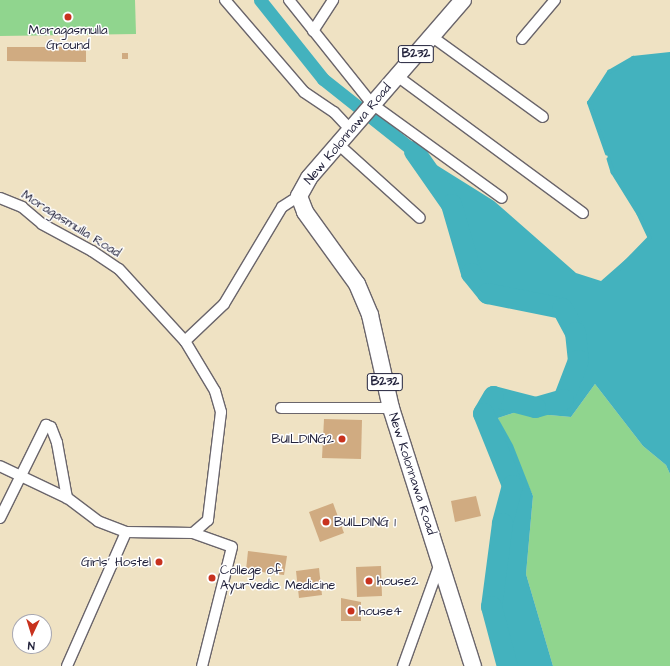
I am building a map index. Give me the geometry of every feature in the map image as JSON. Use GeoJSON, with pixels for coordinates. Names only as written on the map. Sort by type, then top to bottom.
{"type":"FeatureCollection","features":[{"type":"Feature","properties":{"kind":"main road","name":"New Kolonnawa Road"},"geometry":{"type":"LineString","coordinates":[[463,0],[309,178],[299,196],[305,212],[357,284],[370,314],[391,408],[441,561],[473,666]]}},
{"type":"Feature","properties":{"kind":"street"},"geometry":{"type":"LineString","coordinates":[[225,0],[304,92],[334,112],[352,128]]}},
{"type":"Feature","properties":{"kind":"street"},"geometry":{"type":"LineString","coordinates":[[289,0],[371,106],[502,198]]}},
{"type":"Feature","properties":{"kind":"street"},"geometry":{"type":"LineString","coordinates":[[313,31],[334,0]]}},
{"type":"Feature","properties":{"kind":"street"},"geometry":{"type":"LineString","coordinates":[[522,39],[555,0]]}},
{"type":"Feature","properties":{"kind":"street"},"geometry":{"type":"LineString","coordinates":[[431,36],[543,116]]}},
{"type":"Feature","properties":{"kind":"street"},"geometry":{"type":"LineString","coordinates":[[397,76],[583,213]]}},
{"type":"Feature","properties":{"kind":"street"},"geometry":{"type":"LineString","coordinates":[[338,144],[420,218]]}},
{"type":"Feature","properties":{"kind":"street"},"geometry":{"type":"LineString","coordinates":[[185,341],[224,304],[282,207],[299,196]]}},
{"type":"Feature","properties":{"kind":"street","name":"Moragasmulla Road"},"geometry":{"type":"LineString","coordinates":[[0,198],[22,207],[42,224],[92,251],[119,269],[185,341],[215,391],[221,412],[208,520],[193,533]]}},
{"type":"Feature","properties":{"kind":"street"},"geometry":{"type":"LineString","coordinates":[[280,408],[391,408]]}},
{"type":"Feature","properties":{"kind":"street"},"geometry":{"type":"LineString","coordinates":[[0,518],[46,425],[51,427],[57,443],[67,498]]}},
{"type":"Feature","properties":{"kind":"street"},"geometry":{"type":"LineString","coordinates":[[0,466],[67,498],[98,521],[126,532],[193,533],[232,548],[202,666]]}},
{"type":"Feature","properties":{"kind":"street"},"geometry":{"type":"LineString","coordinates":[[67,666],[126,532]]}},
{"type":"Feature","properties":{"kind":"street"},"geometry":{"type":"LineString","coordinates":[[403,666],[441,561]]}},
{"type":"Feature","properties":{"kind":"green space","name":"Moragasmulla Ground"},"geometry":{"type":"Polygon","coordinates":[[[0,0],[135,0],[136,34],[0,36],[0,0]]]}},
{"type":"Feature","properties":{"kind":"green space"},"geometry":{"type":"Polygon","coordinates":[[[595,384],[643,446],[666,465],[670,474],[670,666],[553,666],[526,574],[533,496],[498,418],[516,412],[571,417],[595,384]]]}},
{"type":"Feature","properties":{"kind":"water"},"geometry":{"type":"Polygon","coordinates":[[[670,54],[670,474],[666,465],[643,446],[595,384],[571,417],[516,412],[498,418],[513,445],[533,496],[526,574],[553,666],[507,666],[491,606],[502,523],[512,485],[483,413],[493,396],[535,407],[563,399],[578,360],[575,332],[562,308],[487,293],[471,273],[451,204],[414,151],[494,201],[576,273],[601,281],[650,238],[639,214],[613,172],[589,103],[609,72],[633,58],[670,54]]]}},
{"type":"Feature","properties":{"kind":"building"},"geometry":{"type":"Polygon","coordinates":[[[7,47],[86,47],[86,62],[7,61],[7,47]]]}},
{"type":"Feature","properties":{"kind":"building"},"geometry":{"type":"Polygon","coordinates":[[[122,53],[128,53],[128,59],[122,59],[122,53]]]}},
{"type":"Feature","properties":{"kind":"building","name":"BUILDING2"},"geometry":{"type":"Polygon","coordinates":[[[324,419],[362,420],[361,459],[322,458],[324,419]]]}},
{"type":"Feature","properties":{"kind":"building"},"geometry":{"type":"Polygon","coordinates":[[[476,496],[481,516],[455,522],[451,501],[476,496]]]}},
{"type":"Feature","properties":{"kind":"building","name":"BUILDING 1"},"geometry":{"type":"Polygon","coordinates":[[[333,503],[344,533],[320,542],[309,512],[333,503]]]}},
{"type":"Feature","properties":{"kind":"building"},"geometry":{"type":"Polygon","coordinates":[[[248,551],[287,556],[284,575],[246,570],[248,551]]]}},
{"type":"Feature","properties":{"kind":"building","name":"house2"},"geometry":{"type":"Polygon","coordinates":[[[381,566],[382,596],[357,597],[356,567],[381,566]]]}},
{"type":"Feature","properties":{"kind":"building"},"geometry":{"type":"Polygon","coordinates":[[[319,568],[322,595],[299,598],[296,571],[319,568]]]}},
{"type":"Feature","properties":{"kind":"building","name":"house4"},"geometry":{"type":"Polygon","coordinates":[[[341,598],[361,602],[361,621],[341,621],[341,598]]]}},
{"type":"Feature","properties":{"kind":"waterway"},"geometry":{"type":"LineString","coordinates":[[260,0],[323,79],[414,151]]}},
{"type":"Feature","properties":{"kind":"waterway"},"geometry":{"type":"LineString","coordinates":[[607,154],[589,103],[609,72],[633,58],[670,54]]}},
{"type":"Feature","properties":{"kind":"waterway"},"geometry":{"type":"LineString","coordinates":[[414,151],[451,204],[471,273],[487,293],[562,308],[575,332],[578,360],[563,399],[535,407],[493,396],[483,413],[512,485],[502,523],[491,606],[507,666]]}},
{"type":"Feature","properties":{"kind":"waterway"},"geometry":{"type":"LineString","coordinates":[[609,159],[613,172],[639,214],[650,238],[620,269]]}},
{"type":"Feature","properties":{"kind":"place","name":"Moragasmulla Ground"},"geometry":{"type":"Point","coordinates":[68,17]}},
{"type":"Feature","properties":{"kind":"place","name":"BUILDING2"},"geometry":{"type":"Point","coordinates":[342,439]}},
{"type":"Feature","properties":{"kind":"place","name":"BUILDING 1"},"geometry":{"type":"Point","coordinates":[326,522]}},
{"type":"Feature","properties":{"kind":"place","name":"Girls' Hostel"},"geometry":{"type":"Point","coordinates":[159,562]}},
{"type":"Feature","properties":{"kind":"place","name":"College of Ayurvedic Medicine"},"geometry":{"type":"Point","coordinates":[212,578]}},
{"type":"Feature","properties":{"kind":"place","name":"house2"},"geometry":{"type":"Point","coordinates":[369,581]}},
{"type":"Feature","properties":{"kind":"place","name":"house4"},"geometry":{"type":"Point","coordinates":[351,611]}}]}
